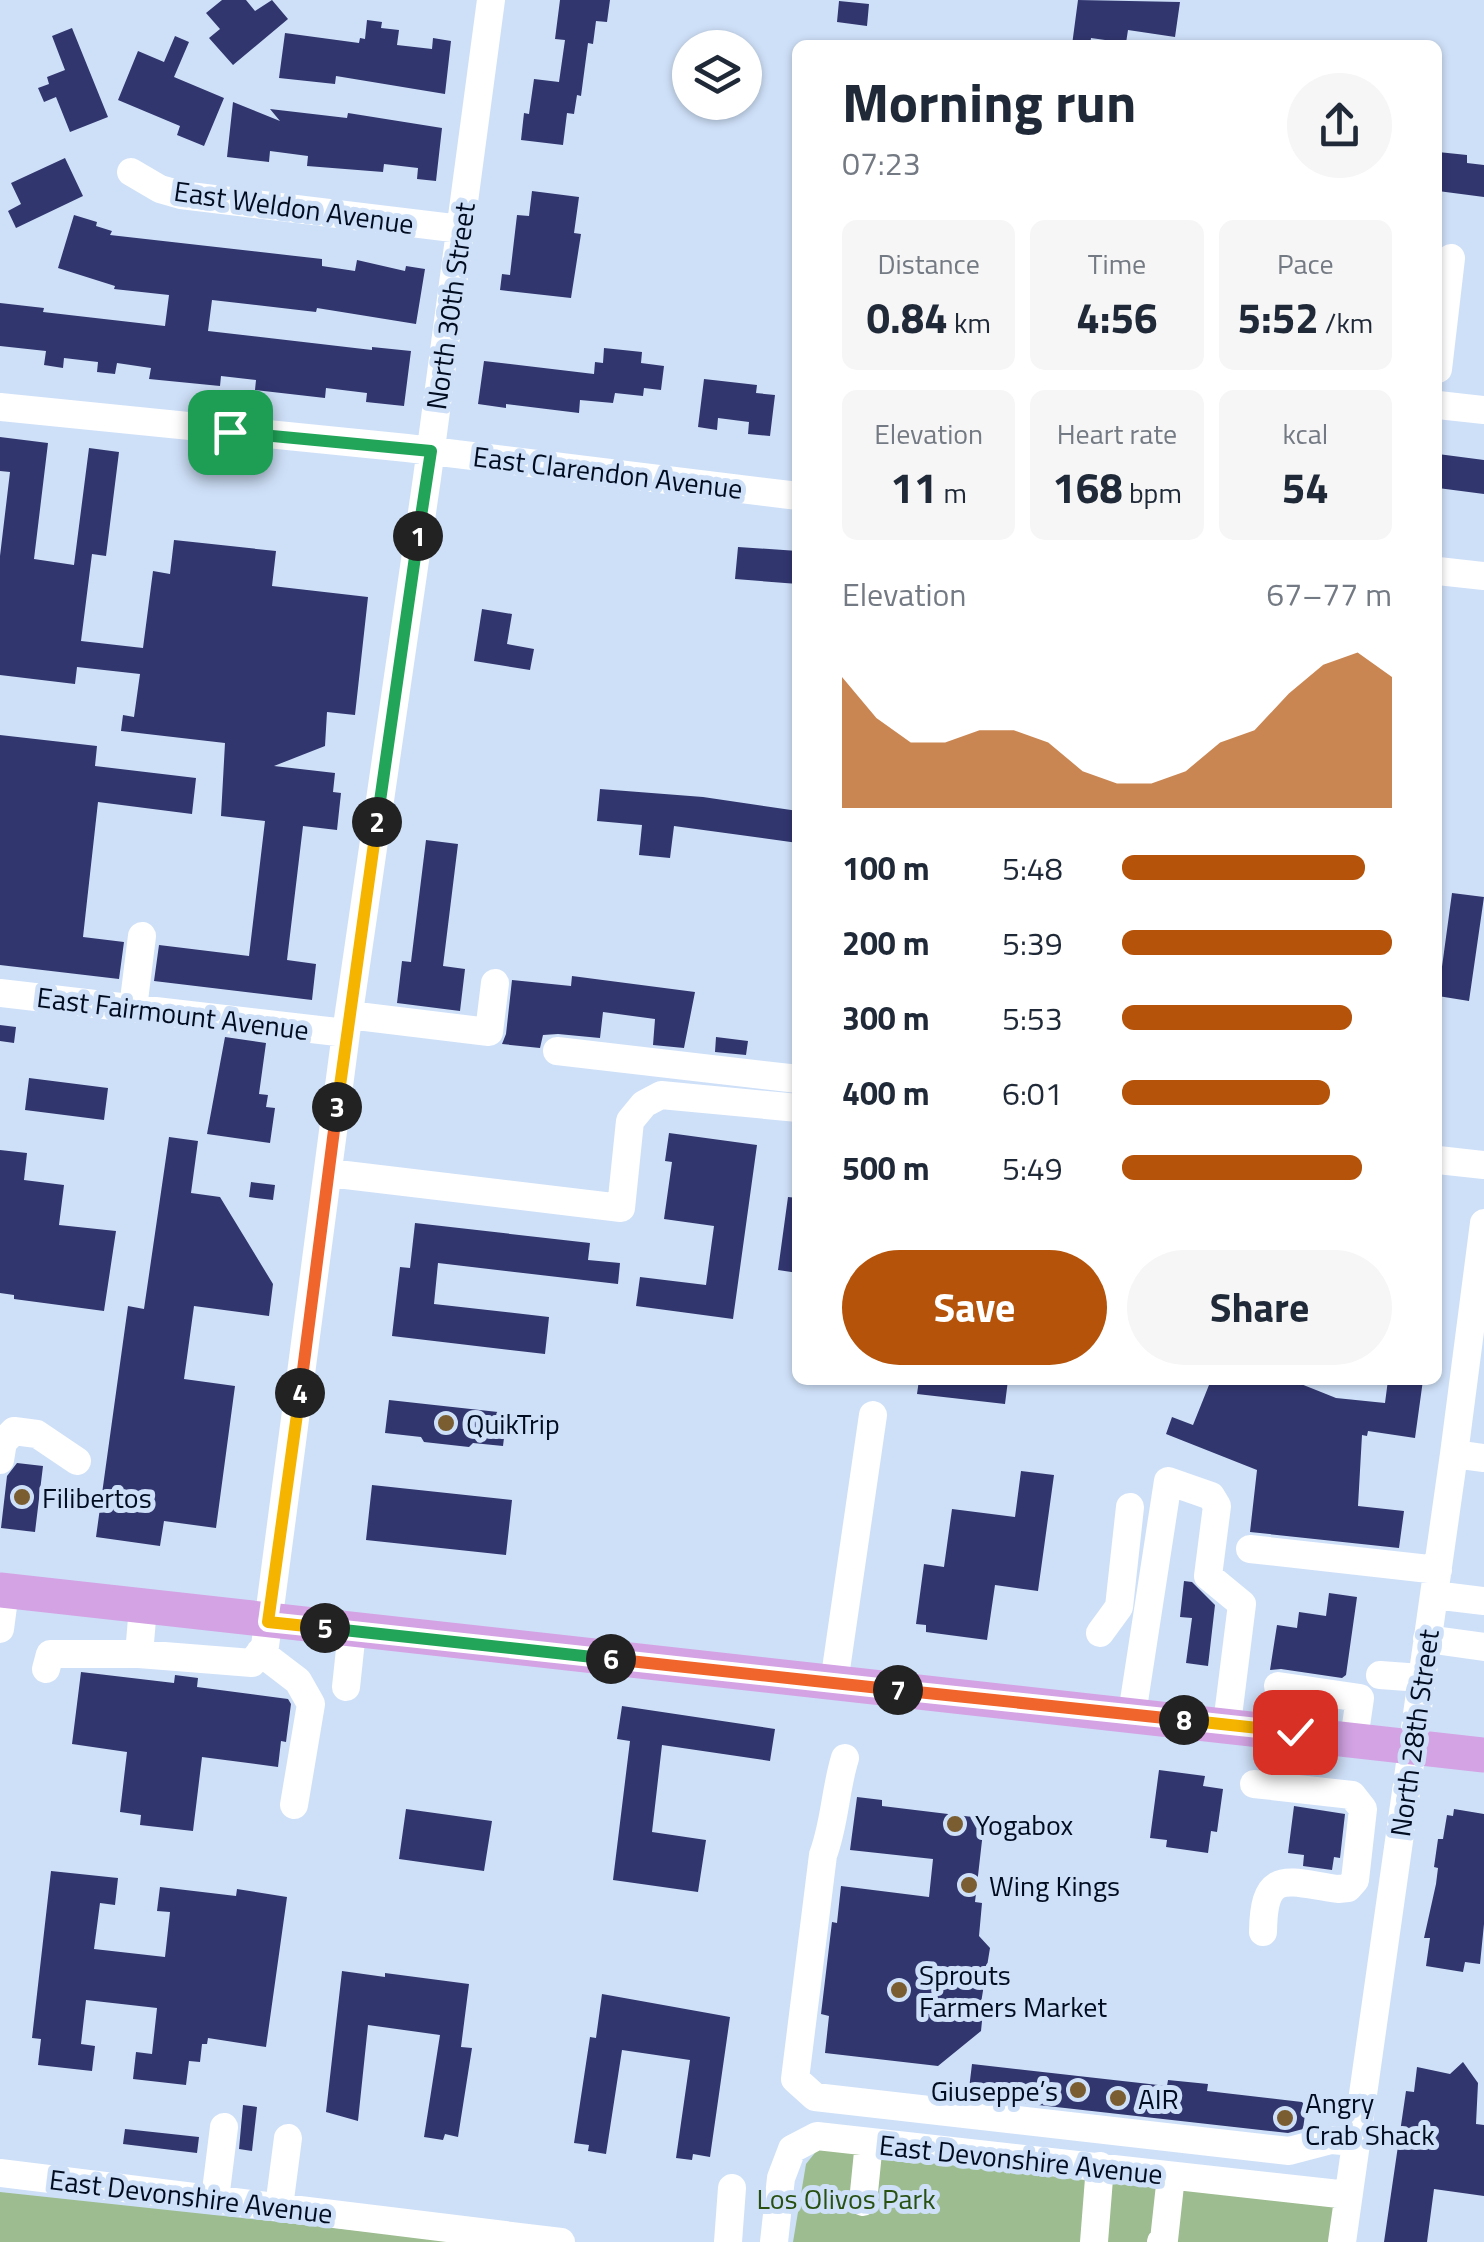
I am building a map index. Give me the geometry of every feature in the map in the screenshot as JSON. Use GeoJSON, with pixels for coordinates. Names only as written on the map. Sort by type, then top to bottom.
{"type":"FeatureCollection","features":[{"type":"Feature","properties":{"kind":"main road"},"geometry":{"type":"LineString","coordinates":[[2,1591],[143,1607],[264,1637],[352,1631],[1484,1755]]}},
{"type":"Feature","properties":{"kind":"street","name":"North 30th Street"},"geometry":{"type":"LineString","coordinates":[[264,1637],[491,0]]}},
{"type":"Feature","properties":{"kind":"street","name":"East Weldon Avenue"},"geometry":{"type":"LineString","coordinates":[[132,172],[160,189],[181,195],[460,228]]}},
{"type":"Feature","properties":{"kind":"street"},"geometry":{"type":"LineString","coordinates":[[1442,331],[1450,258]]}},
{"type":"Feature","properties":{"kind":"street"},"geometry":{"type":"LineString","coordinates":[[1442,405],[1484,410]]}},
{"type":"Feature","properties":{"kind":"street","name":"East Clarendon Avenue"},"geometry":{"type":"LineString","coordinates":[[0,407],[431,451],[792,495]]}},
{"type":"Feature","properties":{"kind":"street"},"geometry":{"type":"LineString","coordinates":[[1442,572],[1484,576]]}},
{"type":"Feature","properties":{"kind":"street"},"geometry":{"type":"LineString","coordinates":[[133,1008],[142,936]]}},
{"type":"Feature","properties":{"kind":"street","name":"East Fairmount Avenue"},"geometry":{"type":"LineString","coordinates":[[0,993],[133,1008],[489,1032],[494,983]]}},
{"type":"Feature","properties":{"kind":"street"},"geometry":{"type":"LineString","coordinates":[[557,1051],[792,1106]]}},
{"type":"Feature","properties":{"kind":"street"},"geometry":{"type":"LineString","coordinates":[[329,1173],[620,1208],[630,1121],[644,1104],[697,1082],[792,1079]]}},
{"type":"Feature","properties":{"kind":"street"},"geometry":{"type":"LineString","coordinates":[[1442,1160],[1484,1165]]}},
{"type":"Feature","properties":{"kind":"street","name":"North 28th Street"},"geometry":{"type":"LineString","coordinates":[[1342,2242],[1411,1746],[1478,1313],[1484,1223]]}},
{"type":"Feature","properties":{"kind":"street"},"geometry":{"type":"LineString","coordinates":[[834,1682],[873,1415]]}},
{"type":"Feature","properties":{"kind":"street"},"geometry":{"type":"LineString","coordinates":[[0,1460],[3,1442],[14,1431],[37,1434],[77,1461]]}},
{"type":"Feature","properties":{"kind":"street"},"geometry":{"type":"LineString","coordinates":[[1454,1454],[1484,1458]]}},
{"type":"Feature","properties":{"kind":"street"},"geometry":{"type":"LineString","coordinates":[[1132,1714],[1168,1481],[1211,1496],[1217,1506],[1208,1576],[1242,1604],[1227,1724]]}},
{"type":"Feature","properties":{"kind":"street"},"geometry":{"type":"LineString","coordinates":[[1100,1633],[1119,1607],[1130,1506]]}},
{"type":"Feature","properties":{"kind":"street"},"geometry":{"type":"LineString","coordinates":[[1250,1549],[1436,1582],[1484,1601]]}},
{"type":"Feature","properties":{"kind":"street"},"geometry":{"type":"LineString","coordinates":[[0,1629],[2,1591]]}},
{"type":"Feature","properties":{"kind":"street"},"geometry":{"type":"LineString","coordinates":[[139,1654],[143,1607]]}},
{"type":"Feature","properties":{"kind":"street"},"geometry":{"type":"LineString","coordinates":[[346,1687],[352,1631]]}},
{"type":"Feature","properties":{"kind":"street"},"geometry":{"type":"LineString","coordinates":[[46,1670],[50,1654],[139,1654],[252,1663],[264,1637],[311,1704],[294,1805]]}},
{"type":"Feature","properties":{"kind":"street"},"geometry":{"type":"LineString","coordinates":[[1427,1639],[1484,1647]]}},
{"type":"Feature","properties":{"kind":"street"},"geometry":{"type":"LineString","coordinates":[[1380,1675],[1422,1678]]}},
{"type":"Feature","properties":{"kind":"street"},"geometry":{"type":"LineString","coordinates":[[1278,1686],[1360,1698],[1354,1740]]}},
{"type":"Feature","properties":{"kind":"street"},"geometry":{"type":"LineString","coordinates":[[845,1758],[832,1833],[823,1855],[795,2080],[815,2097],[1289,2152],[1331,2140],[1355,2142]]}},
{"type":"Feature","properties":{"kind":"street"},"geometry":{"type":"LineString","coordinates":[[1254,1784],[1352,1796],[1363,1809],[1355,1880],[1348,1888],[1338,1890],[1280,1883],[1270,1889],[1264,1900],[1263,1932]]}},
{"type":"Feature","properties":{"kind":"street"},"geometry":{"type":"LineString","coordinates":[[216,2200],[224,2127]]}},
{"type":"Feature","properties":{"kind":"street","name":"East Devonshire Avenue"},"geometry":{"type":"LineString","coordinates":[[774,2242],[782,2178],[792,2150],[817,2136],[1348,2195]]}},
{"type":"Feature","properties":{"kind":"street"},"geometry":{"type":"LineString","coordinates":[[279,2208],[288,2138]]}},
{"type":"Feature","properties":{"kind":"street"},"geometry":{"type":"LineString","coordinates":[[863,2202],[869,2142]]}},
{"type":"Feature","properties":{"kind":"street"},"geometry":{"type":"LineString","coordinates":[[1094,2242],[1100,2166]]}},
{"type":"Feature","properties":{"kind":"street","name":"East Devonshire Avenue"},"geometry":{"type":"LineString","coordinates":[[0,2173],[562,2242]]}},
{"type":"Feature","properties":{"kind":"street"},"geometry":{"type":"LineString","coordinates":[[1161,2242],[1171,2176]]}},
{"type":"Feature","properties":{"kind":"street"},"geometry":{"type":"LineString","coordinates":[[728,2242],[732,2188]]}},
{"type":"Feature","properties":{"kind":"green space","name":"Los Olivos Park"},"geometry":{"type":"Polygon","coordinates":[[[818,2149],[1334,2207],[1329,2242],[793,2242],[806,2164],[818,2149]]]}},
{"type":"Feature","properties":{"kind":"green space"},"geometry":{"type":"Polygon","coordinates":[[[0,2192],[464,2242],[0,2242],[0,2192]]]}},
{"type":"Feature","properties":{"kind":"building"},"geometry":{"type":"Polygon","coordinates":[[[222,0],[246,0],[255,11],[272,0],[288,19],[233,65],[209,38],[220,29],[206,13],[222,0]]]}},
{"type":"Feature","properties":{"kind":"building"},"geometry":{"type":"Polygon","coordinates":[[[560,0],[610,0],[607,22],[596,21],[593,44],[588,43],[581,96],[577,95],[574,114],[567,113],[563,145],[521,140],[534,79],[559,82],[565,40],[555,39],[560,0]]]}},
{"type":"Feature","properties":{"kind":"building"},"geometry":{"type":"Polygon","coordinates":[[[1078,0],[1180,2],[1175,37],[1128,30],[1126,40],[1073,40],[1078,0]]]}},
{"type":"Feature","properties":{"kind":"building"},"geometry":{"type":"Polygon","coordinates":[[[839,1],[869,4],[867,26],[837,22],[839,1]]]}},
{"type":"Feature","properties":{"kind":"building"},"geometry":{"type":"Polygon","coordinates":[[[367,20],[382,22],[381,28],[399,30],[397,45],[432,49],[433,38],[451,41],[445,94],[336,76],[335,84],[279,78],[285,33],[359,43],[360,38],[365,39],[367,20]]]}},
{"type":"Feature","properties":{"kind":"building"},"geometry":{"type":"Polygon","coordinates":[[[72,28],[108,117],[70,132],[56,97],[44,102],[38,88],[49,84],[47,77],[65,70],[52,36],[72,28]]]}},
{"type":"Feature","properties":{"kind":"building"},"geometry":{"type":"Polygon","coordinates":[[[175,36],[189,42],[174,77],[224,98],[204,146],[177,135],[180,126],[118,100],[138,51],[164,62],[175,36]]]}},
{"type":"Feature","properties":{"kind":"building"},"geometry":{"type":"Polygon","coordinates":[[[233,102],[280,121],[270,109],[347,118],[348,113],[442,128],[436,181],[417,179],[418,168],[384,164],[383,172],[307,166],[308,156],[270,151],[269,162],[227,157],[233,102]]]}},
{"type":"Feature","properties":{"kind":"building"},"geometry":{"type":"Polygon","coordinates":[[[1442,152],[1467,155],[1467,163],[1484,165],[1484,197],[1442,192],[1442,152]]]}},
{"type":"Feature","properties":{"kind":"building"},"geometry":{"type":"Polygon","coordinates":[[[65,158],[83,196],[16,228],[8,211],[21,204],[11,183],[65,158]]]}},
{"type":"Feature","properties":{"kind":"building"},"geometry":{"type":"Polygon","coordinates":[[[532,191],[579,197],[574,233],[581,234],[571,298],[500,290],[502,274],[510,275],[517,215],[529,216],[532,191]]]}},
{"type":"Feature","properties":{"kind":"building"},"geometry":{"type":"Polygon","coordinates":[[[74,215],[97,222],[96,226],[112,231],[110,235],[322,259],[322,266],[355,271],[357,260],[405,271],[406,266],[425,269],[416,324],[317,308],[316,312],[212,300],[208,331],[411,351],[404,406],[366,402],[367,393],[326,388],[325,398],[255,390],[256,380],[221,376],[220,386],[149,379],[151,368],[117,363],[115,374],[97,372],[98,362],[64,358],[63,368],[44,365],[46,351],[0,346],[0,303],[165,326],[169,295],[114,289],[115,286],[58,268],[74,215]]]}},
{"type":"Feature","properties":{"kind":"building"},"geometry":{"type":"Polygon","coordinates":[[[604,348],[642,352],[641,363],[664,366],[661,390],[644,388],[643,396],[615,393],[613,403],[580,400],[579,413],[478,404],[484,361],[594,374],[595,362],[603,363],[604,348]]]}},
{"type":"Feature","properties":{"kind":"building"},"geometry":{"type":"Polygon","coordinates":[[[704,379],[757,385],[756,393],[775,395],[770,436],[748,434],[749,422],[718,418],[717,430],[698,427],[704,379]]]}},
{"type":"Feature","properties":{"kind":"building"},"geometry":{"type":"Polygon","coordinates":[[[0,437],[48,443],[34,559],[74,565],[89,448],[119,452],[106,556],[92,554],[81,641],[143,648],[153,571],[170,574],[174,540],[276,551],[272,586],[368,597],[355,715],[327,712],[325,746],[274,766],[335,773],[333,792],[341,793],[337,830],[303,826],[287,960],[316,964],[312,1000],[154,981],[159,945],[249,956],[265,821],[221,816],[225,743],[121,731],[123,715],[134,717],[140,674],[77,667],[75,684],[0,675],[0,556],[10,472],[0,471],[0,437]]]}},
{"type":"Feature","properties":{"kind":"building"},"geometry":{"type":"Polygon","coordinates":[[[1442,455],[1484,460],[1484,494],[1442,489],[1442,455]]]}},
{"type":"Feature","properties":{"kind":"building"},"geometry":{"type":"Polygon","coordinates":[[[738,547],[792,551],[792,584],[735,579],[738,547]]]}},
{"type":"Feature","properties":{"kind":"building"},"geometry":{"type":"Polygon","coordinates":[[[482,609],[512,614],[507,644],[534,649],[530,670],[474,661],[482,609]]]}},
{"type":"Feature","properties":{"kind":"building"},"geometry":{"type":"Polygon","coordinates":[[[0,735],[97,746],[95,766],[196,778],[192,814],[98,802],[83,937],[124,942],[119,979],[0,965],[0,735]]]}},
{"type":"Feature","properties":{"kind":"building"},"geometry":{"type":"Polygon","coordinates":[[[600,789],[703,797],[792,810],[792,842],[674,826],[670,858],[639,855],[642,825],[597,821],[600,789]]]}},
{"type":"Feature","properties":{"kind":"building"},"geometry":{"type":"Polygon","coordinates":[[[426,840],[458,844],[443,966],[465,969],[460,1011],[397,1003],[402,961],[411,962],[426,840]]]}},
{"type":"Feature","properties":{"kind":"building"},"geometry":{"type":"Polygon","coordinates":[[[1452,893],[1484,897],[1469,1001],[1442,997],[1452,893]]]}},
{"type":"Feature","properties":{"kind":"building"},"geometry":{"type":"Polygon","coordinates":[[[572,976],[695,992],[684,1048],[653,1045],[655,1019],[603,1012],[600,1038],[558,1034],[543,1035],[540,1048],[502,1044],[512,980],[571,986],[572,976]]]}},
{"type":"Feature","properties":{"kind":"building"},"geometry":{"type":"Polygon","coordinates":[[[0,1025],[16,1027],[14,1043],[0,1041],[0,1025]]]}},
{"type":"Feature","properties":{"kind":"building"},"geometry":{"type":"Polygon","coordinates":[[[225,1037],[266,1043],[259,1094],[268,1095],[266,1107],[275,1108],[270,1143],[207,1134],[225,1037]]]}},
{"type":"Feature","properties":{"kind":"building"},"geometry":{"type":"Polygon","coordinates":[[[716,1037],[748,1041],[746,1055],[715,1052],[716,1037]]]}},
{"type":"Feature","properties":{"kind":"building"},"geometry":{"type":"Polygon","coordinates":[[[29,1078],[108,1088],[104,1120],[25,1110],[29,1078]]]}},
{"type":"Feature","properties":{"kind":"building"},"geometry":{"type":"Polygon","coordinates":[[[669,1133],[757,1145],[733,1319],[636,1306],[640,1277],[706,1285],[714,1226],[664,1219],[672,1162],[665,1161],[669,1133]]]}},
{"type":"Feature","properties":{"kind":"building"},"geometry":{"type":"Polygon","coordinates":[[[169,1137],[198,1141],[191,1193],[220,1197],[273,1284],[269,1316],[194,1306],[184,1379],[235,1386],[216,1528],[164,1521],[160,1546],[96,1537],[128,1306],[144,1309],[169,1137]]]}},
{"type":"Feature","properties":{"kind":"building"},"geometry":{"type":"Polygon","coordinates":[[[0,1150],[27,1153],[24,1180],[64,1185],[59,1225],[116,1231],[104,1311],[14,1299],[14,1295],[0,1293],[0,1150]]]}},
{"type":"Feature","properties":{"kind":"building"},"geometry":{"type":"Polygon","coordinates":[[[251,1182],[275,1185],[273,1200],[249,1197],[251,1182]]]}},
{"type":"Feature","properties":{"kind":"building"},"geometry":{"type":"Polygon","coordinates":[[[788,1197],[792,1197],[792,1272],[778,1270],[788,1197]]]}},
{"type":"Feature","properties":{"kind":"building"},"geometry":{"type":"Polygon","coordinates":[[[415,1223],[590,1243],[588,1260],[620,1263],[618,1284],[438,1263],[434,1304],[549,1317],[545,1354],[392,1336],[400,1267],[410,1268],[415,1223]]]}},
{"type":"Feature","properties":{"kind":"building"},"geometry":{"type":"Polygon","coordinates":[[[918,1385],[1007,1385],[1005,1404],[917,1394],[918,1385]]]}},
{"type":"Feature","properties":{"kind":"building"},"geometry":{"type":"Polygon","coordinates":[[[1209,1385],[1304,1385],[1336,1398],[1385,1403],[1387,1385],[1422,1385],[1415,1438],[1368,1431],[1367,1436],[1362,1435],[1358,1506],[1404,1511],[1399,1548],[1250,1532],[1257,1470],[1166,1434],[1172,1417],[1193,1425],[1209,1385]]]}},
{"type":"Feature","properties":{"kind":"building","name":"QuikTrip"},"geometry":{"type":"Polygon","coordinates":[[[389,1400],[507,1413],[503,1446],[473,1443],[469,1447],[385,1433],[389,1400]]]}},
{"type":"Feature","properties":{"kind":"building","name":"Filibertos"},"geometry":{"type":"Polygon","coordinates":[[[17,1463],[43,1466],[35,1532],[1,1528],[7,1476],[17,1463]]]}},
{"type":"Feature","properties":{"kind":"building"},"geometry":{"type":"Polygon","coordinates":[[[1021,1471],[1054,1475],[1038,1591],[995,1585],[987,1640],[926,1632],[926,1625],[916,1624],[924,1564],[944,1567],[952,1509],[1015,1517],[1021,1471]]]}},
{"type":"Feature","properties":{"kind":"building","name":"QuikTrip"},"geometry":{"type":"Polygon","coordinates":[[[372,1485],[512,1500],[506,1555],[366,1540],[372,1485]]]}},
{"type":"Feature","properties":{"kind":"building"},"geometry":{"type":"Polygon","coordinates":[[[1184,1581],[1192,1582],[1215,1605],[1208,1666],[1186,1663],[1192,1618],[1180,1617],[1184,1581]]]}},
{"type":"Feature","properties":{"kind":"building"},"geometry":{"type":"Polygon","coordinates":[[[1329,1593],[1357,1597],[1346,1675],[1342,1678],[1270,1670],[1277,1625],[1297,1628],[1299,1612],[1326,1616],[1329,1593]]]}},
{"type":"Feature","properties":{"kind":"building"},"geometry":{"type":"Polygon","coordinates":[[[81,1672],[174,1683],[175,1675],[198,1678],[197,1687],[288,1699],[291,1704],[286,1742],[281,1741],[278,1767],[202,1757],[193,1831],[140,1825],[141,1815],[120,1812],[127,1752],[72,1744],[81,1672]]]}},
{"type":"Feature","properties":{"kind":"building"},"geometry":{"type":"Polygon","coordinates":[[[622,1706],[775,1729],[770,1761],[662,1745],[652,1832],[706,1840],[698,1892],[613,1880],[630,1741],[617,1739],[622,1706]]]}},
{"type":"Feature","properties":{"kind":"building"},"geometry":{"type":"Polygon","coordinates":[[[1159,1770],[1205,1776],[1203,1786],[1223,1789],[1217,1832],[1211,1831],[1208,1853],[1166,1847],[1167,1840],[1150,1838],[1159,1770]]]}},
{"type":"Feature","properties":{"kind":"building","name":"Sprouts Farmers Market"},"geometry":{"type":"Polygon","coordinates":[[[857,1797],[882,1800],[882,1806],[981,1818],[984,1823],[975,1902],[982,1903],[979,1936],[990,1948],[980,2009],[981,2031],[938,2066],[825,2053],[829,2016],[821,2014],[832,1922],[837,1923],[841,1886],[929,1897],[933,1859],[850,1850],[857,1797]]]}},
{"type":"Feature","properties":{"kind":"building"},"geometry":{"type":"Polygon","coordinates":[[[1294,1806],[1345,1814],[1340,1858],[1334,1857],[1332,1870],[1303,1866],[1304,1855],[1288,1853],[1294,1806]]]}},
{"type":"Feature","properties":{"kind":"building"},"geometry":{"type":"Polygon","coordinates":[[[406,1809],[492,1821],[484,1871],[399,1859],[406,1809]]]}},
{"type":"Feature","properties":{"kind":"building"},"geometry":{"type":"Polygon","coordinates":[[[1454,1809],[1484,1814],[1480,1964],[1465,1962],[1463,1972],[1426,1966],[1430,1938],[1424,1938],[1436,1884],[1438,1839],[1443,1839],[1447,1815],[1453,1816],[1454,1809]]]}},
{"type":"Feature","properties":{"kind":"building"},"geometry":{"type":"Polygon","coordinates":[[[51,1871],[118,1878],[115,1905],[100,1903],[94,1949],[165,1957],[170,1912],[157,1911],[160,1887],[236,1896],[237,1889],[287,1897],[266,2047],[208,2038],[207,2044],[202,2044],[200,2062],[189,2061],[186,2085],[133,2079],[136,2052],[152,2054],[157,2008],[86,2000],[81,2044],[95,2046],[92,2071],[38,2065],[41,2039],[32,2038],[51,1871]]]}},
{"type":"Feature","properties":{"kind":"building"},"geometry":{"type":"Polygon","coordinates":[[[342,1971],[469,1984],[461,2047],[472,2048],[458,2137],[424,2137],[440,2035],[368,2025],[358,2121],[326,2112],[342,1971]]]}},
{"type":"Feature","properties":{"kind":"building"},"geometry":{"type":"Polygon","coordinates":[[[602,1994],[730,2017],[710,2157],[693,2154],[692,2160],[676,2158],[690,2060],[622,2050],[606,2154],[588,2151],[589,2145],[574,2143],[590,2037],[596,2038],[602,1994]]]}},
{"type":"Feature","properties":{"kind":"building"},"geometry":{"type":"Polygon","coordinates":[[[1463,2062],[1478,2083],[1476,2124],[1484,2125],[1484,2196],[1434,2189],[1427,2242],[1384,2242],[1406,2091],[1414,2092],[1417,2067],[1450,2074],[1463,2062]]]}},
{"type":"Feature","properties":{"kind":"building"},"geometry":{"type":"Polygon","coordinates":[[[972,2064],[1167,2086],[1168,2080],[1208,2084],[1207,2091],[1302,2102],[1306,2107],[1303,2129],[1288,2133],[968,2097],[972,2064]]]}},
{"type":"Feature","properties":{"kind":"building"},"geometry":{"type":"Polygon","coordinates":[[[243,2105],[257,2107],[252,2151],[239,2149],[243,2105]]]}},
{"type":"Feature","properties":{"kind":"building"},"geometry":{"type":"Polygon","coordinates":[[[125,2129],[199,2137],[197,2153],[123,2144],[125,2129]]]}},
{"type":"Feature","properties":{"kind":"place","name":"QuikTrip"},"geometry":{"type":"Point","coordinates":[446,1423]}},
{"type":"Feature","properties":{"kind":"place","name":"Filibertos"},"geometry":{"type":"Point","coordinates":[22,1497]}},
{"type":"Feature","properties":{"kind":"place","name":"Yogabox"},"geometry":{"type":"Point","coordinates":[955,1824]}},
{"type":"Feature","properties":{"kind":"place","name":"Wing Kings"},"geometry":{"type":"Point","coordinates":[969,1885]}},
{"type":"Feature","properties":{"kind":"place","name":"Sprouts Farmers Market"},"geometry":{"type":"Point","coordinates":[899,1990]}},
{"type":"Feature","properties":{"kind":"place","name":"Giuseppe’s"},"geometry":{"type":"Point","coordinates":[1078,2090]}},
{"type":"Feature","properties":{"kind":"place","name":"AIR"},"geometry":{"type":"Point","coordinates":[1118,2098]}},
{"type":"Feature","properties":{"kind":"place","name":"Angry Crab Shack"},"geometry":{"type":"Point","coordinates":[1285,2118]}},
{"type":"Feature","properties":{"kind":"route"},"geometry":{"type":"LineString","coordinates":[[230,432],[431,451],[349,1015],[268,1622],[1295,1732]]}}]}
